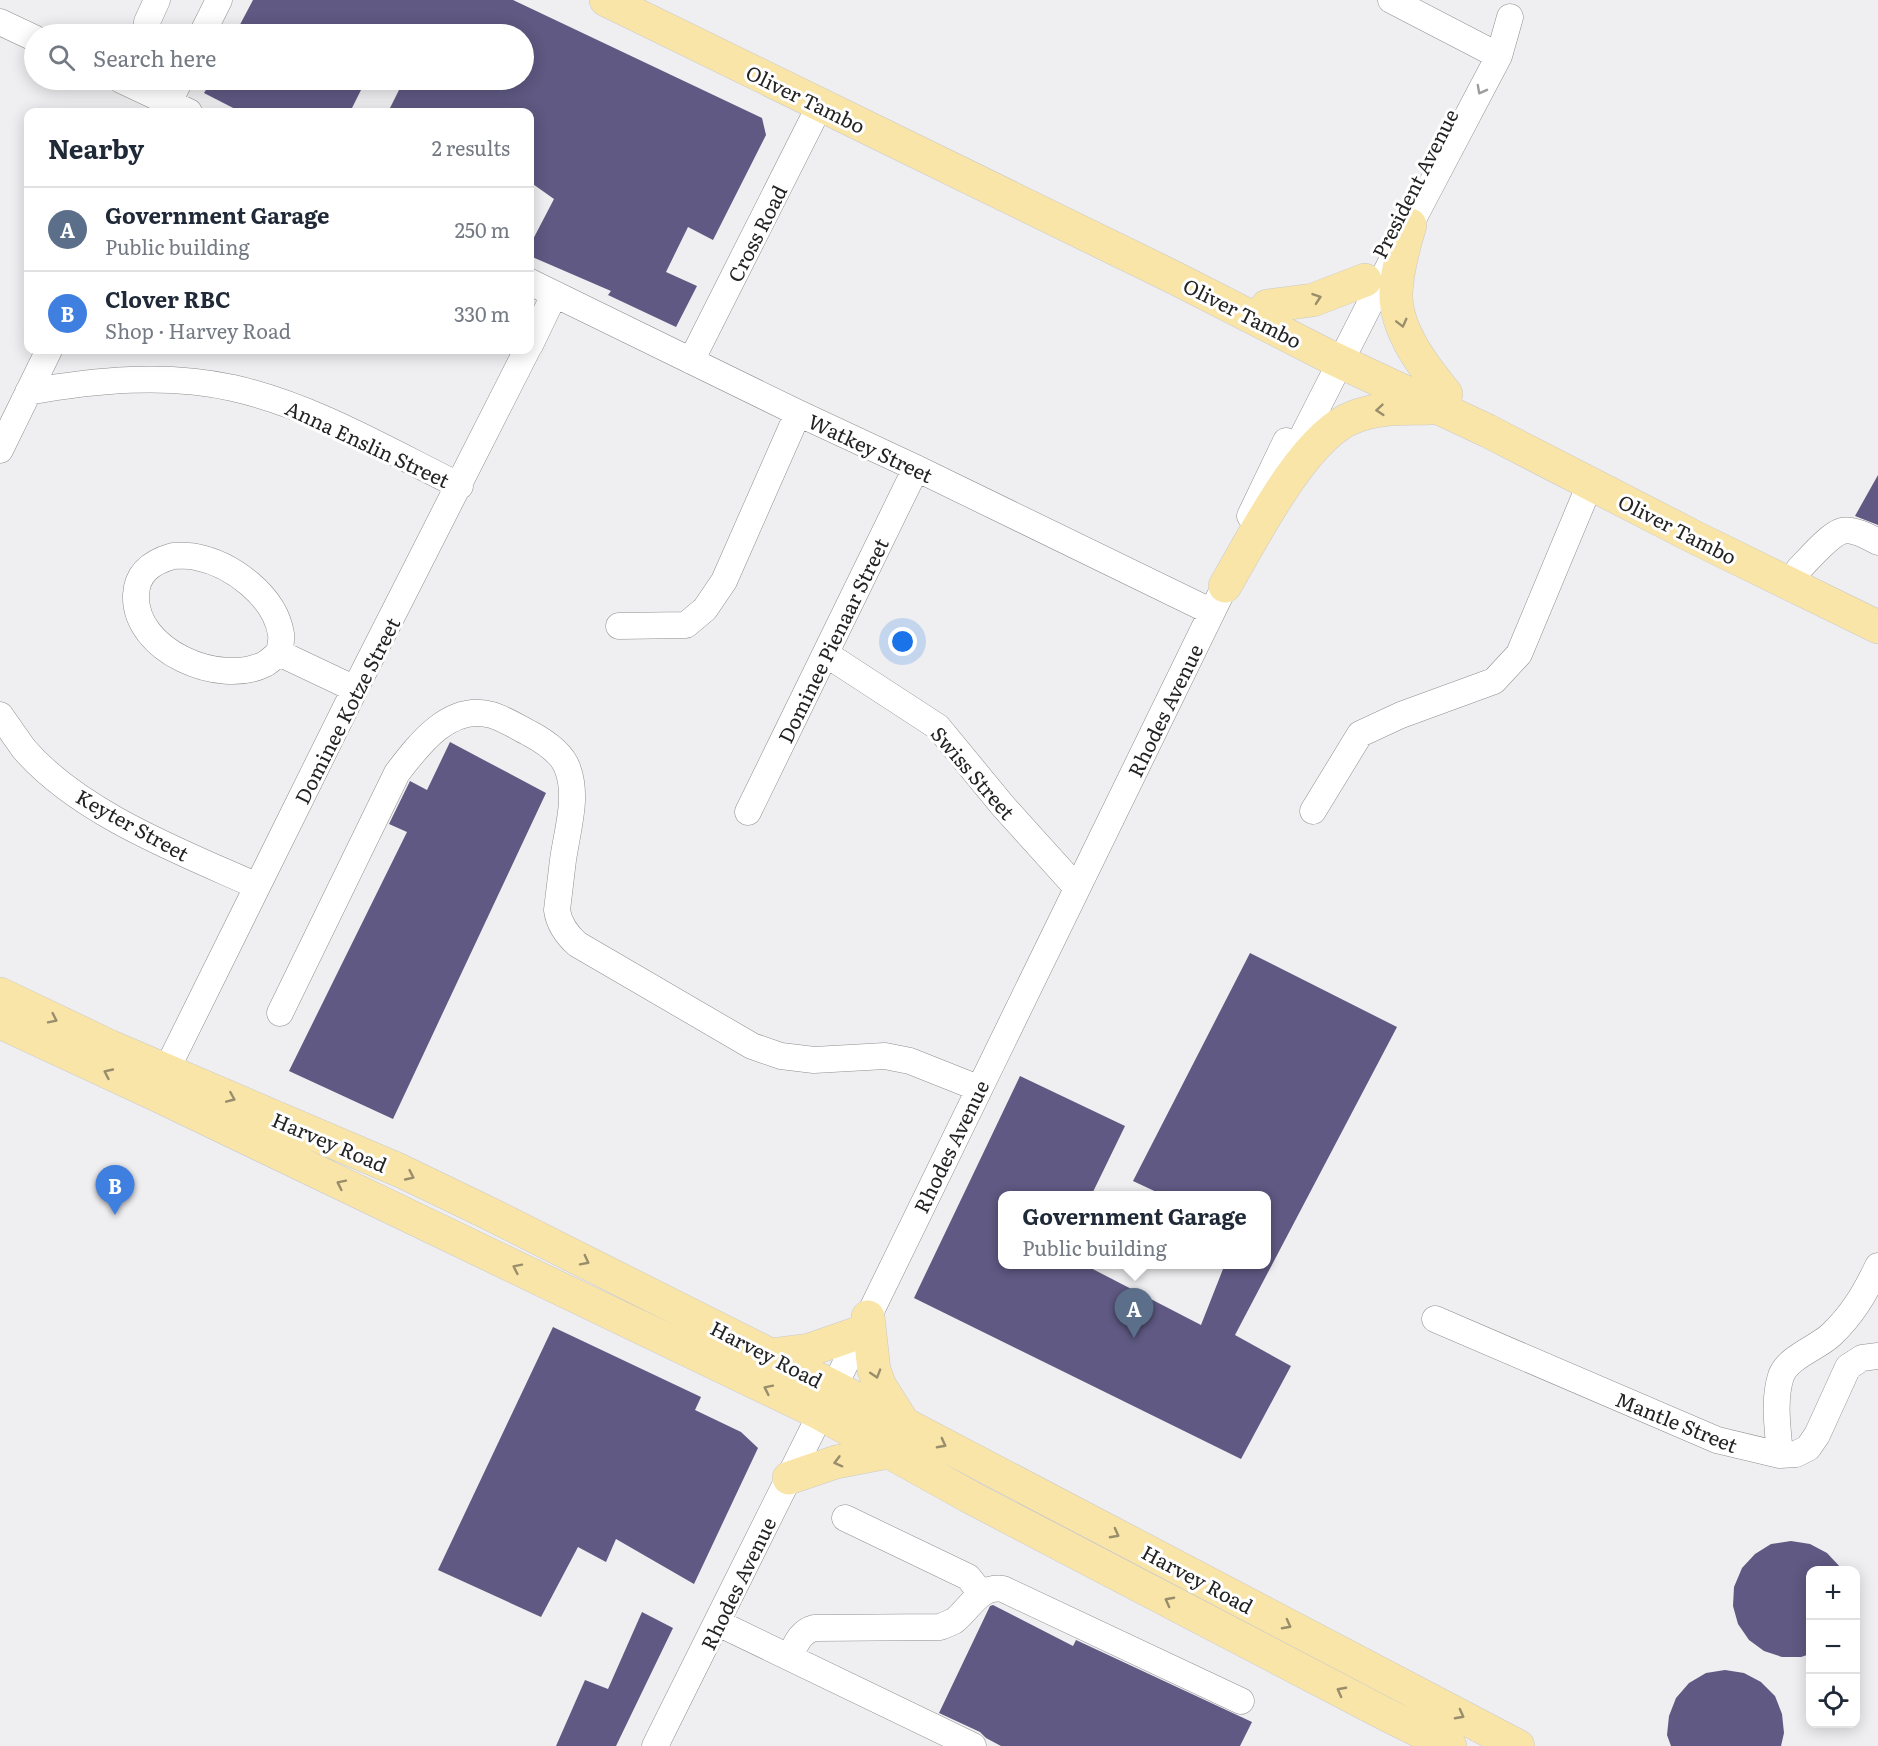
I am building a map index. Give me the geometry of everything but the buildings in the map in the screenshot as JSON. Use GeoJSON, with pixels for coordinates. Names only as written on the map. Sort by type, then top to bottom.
{"type":"FeatureCollection","features":[{"type":"Feature","properties":{"kind":"main road","name":"Oliver Tambo"},"geometry":{"type":"LineString","coordinates":[[606,0],[1175,278],[1338,351],[1442,401],[1488,431],[1590,484],[1699,531],[1799,569],[1878,606]]}},
{"type":"Feature","properties":{"kind":"main road","name":"Oliver Tambo"},"geometry":{"type":"LineString","coordinates":[[645,0],[1129,240],[1268,306],[1338,351]]}},
{"type":"Feature","properties":{"kind":"main road"},"geometry":{"type":"LineString","coordinates":[[1219,599],[1288,482],[1328,432],[1351,418],[1372,411],[1442,401],[1404,332],[1396,296],[1399,265],[1410,225]]}},
{"type":"Feature","properties":{"kind":"main road"},"geometry":{"type":"LineString","coordinates":[[1268,306],[1313,300],[1365,280]]}},
{"type":"Feature","properties":{"kind":"main road","name":"Oliver Tambo"},"geometry":{"type":"LineString","coordinates":[[1442,401],[1496,418],[1878,627]]}},
{"type":"Feature","properties":{"kind":"main road","name":"Harvey Road"},"geometry":{"type":"LineString","coordinates":[[0,994],[160,1083],[828,1401],[904,1424],[1518,1746]]}},
{"type":"Feature","properties":{"kind":"main road","name":"Harvey Road"},"geometry":{"type":"LineString","coordinates":[[0,1022],[422,1181],[770,1355],[888,1452],[970,1497],[1450,1746]]}},
{"type":"Feature","properties":{"kind":"main road"},"geometry":{"type":"LineString","coordinates":[[770,1355],[809,1350],[865,1324],[874,1370],[880,1386],[904,1424]]}},
{"type":"Feature","properties":{"kind":"main road"},"geometry":{"type":"LineString","coordinates":[[789,1478],[836,1462],[888,1452]]}},
{"type":"Feature","properties":{"kind":"main road"},"geometry":{"type":"LineString","coordinates":[[1387,1715],[1401,1685]]}},
{"type":"Feature","properties":{"kind":"street"},"geometry":{"type":"LineString","coordinates":[[207,24],[219,0]]}},
{"type":"Feature","properties":{"kind":"street"},"geometry":{"type":"LineString","coordinates":[[1391,0],[1491,52]]}},
{"type":"Feature","properties":{"kind":"street","name":"President Avenue"},"geometry":{"type":"LineString","coordinates":[[1338,351],[1365,280],[1515,8]]}},
{"type":"Feature","properties":{"kind":"street"},"geometry":{"type":"LineString","coordinates":[[0,22],[24,33]]}},
{"type":"Feature","properties":{"kind":"street","name":"President Avenue"},"geometry":{"type":"LineString","coordinates":[[1338,351],[1410,225],[1491,52]]}},
{"type":"Feature","properties":{"kind":"street"},"geometry":{"type":"LineString","coordinates":[[139,90],[172,108]]}},
{"type":"Feature","properties":{"kind":"street"},"geometry":{"type":"LineString","coordinates":[[174,108],[178,90]]}},
{"type":"Feature","properties":{"kind":"street","name":"Cross Road"},"geometry":{"type":"LineString","coordinates":[[691,361],[820,105]]}},
{"type":"Feature","properties":{"kind":"street","name":"Watkey Street"},"geometry":{"type":"LineString","coordinates":[[534,284],[916,468],[1219,599]]}},
{"type":"Feature","properties":{"kind":"street"},"geometry":{"type":"LineString","coordinates":[[534,337],[554,295]]}},
{"type":"Feature","properties":{"kind":"street","name":"Rhodes Avenue"},"geometry":{"type":"LineString","coordinates":[[655,1746],[828,1401],[1243,546],[1257,526],[1338,351]]}},
{"type":"Feature","properties":{"kind":"street"},"geometry":{"type":"LineString","coordinates":[[0,450],[8,414],[28,392],[47,354]]}},
{"type":"Feature","properties":{"kind":"street","name":"Dominee Kotze Street"},"geometry":{"type":"LineString","coordinates":[[160,1083],[355,689],[525,354]]}},
{"type":"Feature","properties":{"kind":"street","name":"Anna Enslin Street"},"geometry":{"type":"LineString","coordinates":[[28,392],[60,386],[120,380],[170,380],[232,388],[282,403],[338,425],[460,486]]}},
{"type":"Feature","properties":{"kind":"street"},"geometry":{"type":"LineString","coordinates":[[619,626],[686,625],[705,609],[723,581],[798,413]]}},
{"type":"Feature","properties":{"kind":"street","name":"Dominee Pienaar Street"},"geometry":{"type":"LineString","coordinates":[[748,812],[916,468]]}},
{"type":"Feature","properties":{"kind":"street"},"geometry":{"type":"LineString","coordinates":[[1312,811],[1360,734],[1401,715],[1494,681],[1519,654],[1590,484]]}},
{"type":"Feature","properties":{"kind":"street"},"geometry":{"type":"LineString","coordinates":[[1799,569],[1835,534],[1843,530],[1878,542]]}},
{"type":"Feature","properties":{"kind":"street"},"geometry":{"type":"LineString","coordinates":[[173,556],[195,556],[214,562],[239,576],[264,598],[276,618],[282,636],[279,653],[266,664],[246,670],[226,672],[205,668],[168,651],[141,623],[136,604],[136,585],[144,570],[156,561],[173,556]]}},
{"type":"Feature","properties":{"kind":"street"},"geometry":{"type":"LineString","coordinates":[[279,653],[355,689]]}},
{"type":"Feature","properties":{"kind":"street","name":"Swiss Street"},"geometry":{"type":"LineString","coordinates":[[826,654],[938,727],[1003,806],[1077,888]]}},
{"type":"Feature","properties":{"kind":"street"},"geometry":{"type":"LineString","coordinates":[[280,1013],[397,773],[422,741],[444,723],[468,714],[491,715],[537,737],[556,751],[568,768],[572,789],[570,817],[557,910],[558,919],[564,930],[577,944],[752,1046],[781,1056],[814,1060],[885,1056],[910,1061],[978,1088]]}},
{"type":"Feature","properties":{"kind":"street","name":"Keyter Street"},"geometry":{"type":"LineString","coordinates":[[0,715],[25,750],[78,796],[167,846],[257,886]]}},
{"type":"Feature","properties":{"kind":"street"},"geometry":{"type":"LineString","coordinates":[[1780,1455],[1776,1406],[1781,1374],[1801,1353],[1828,1337],[1853,1311],[1878,1266]]}},
{"type":"Feature","properties":{"kind":"street","name":"Mantle Street"},"geometry":{"type":"LineString","coordinates":[[1435,1319],[1717,1440],[1780,1455],[1796,1454],[1808,1448],[1817,1435],[1848,1367],[1862,1358],[1878,1356]]}},
{"type":"Feature","properties":{"kind":"street"},"geometry":{"type":"LineString","coordinates":[[845,1518],[968,1577],[981,1593]]}},
{"type":"Feature","properties":{"kind":"street"},"geometry":{"type":"LineString","coordinates":[[789,1656],[806,1630],[814,1628],[940,1627],[954,1621],[981,1593],[994,1588],[1003,1589],[1241,1701]]}},
{"type":"Feature","properties":{"kind":"street"},"geometry":{"type":"LineString","coordinates":[[718,1623],[789,1656],[957,1742]]}},
{"type":"Feature","properties":{"kind":"place","name":"Clover RBC"},"geometry":{"type":"Point","coordinates":[115,1215]}},
{"type":"Feature","properties":{"kind":"place","name":"Government Garage"},"geometry":{"type":"Point","coordinates":[1134,1338]}}]}
